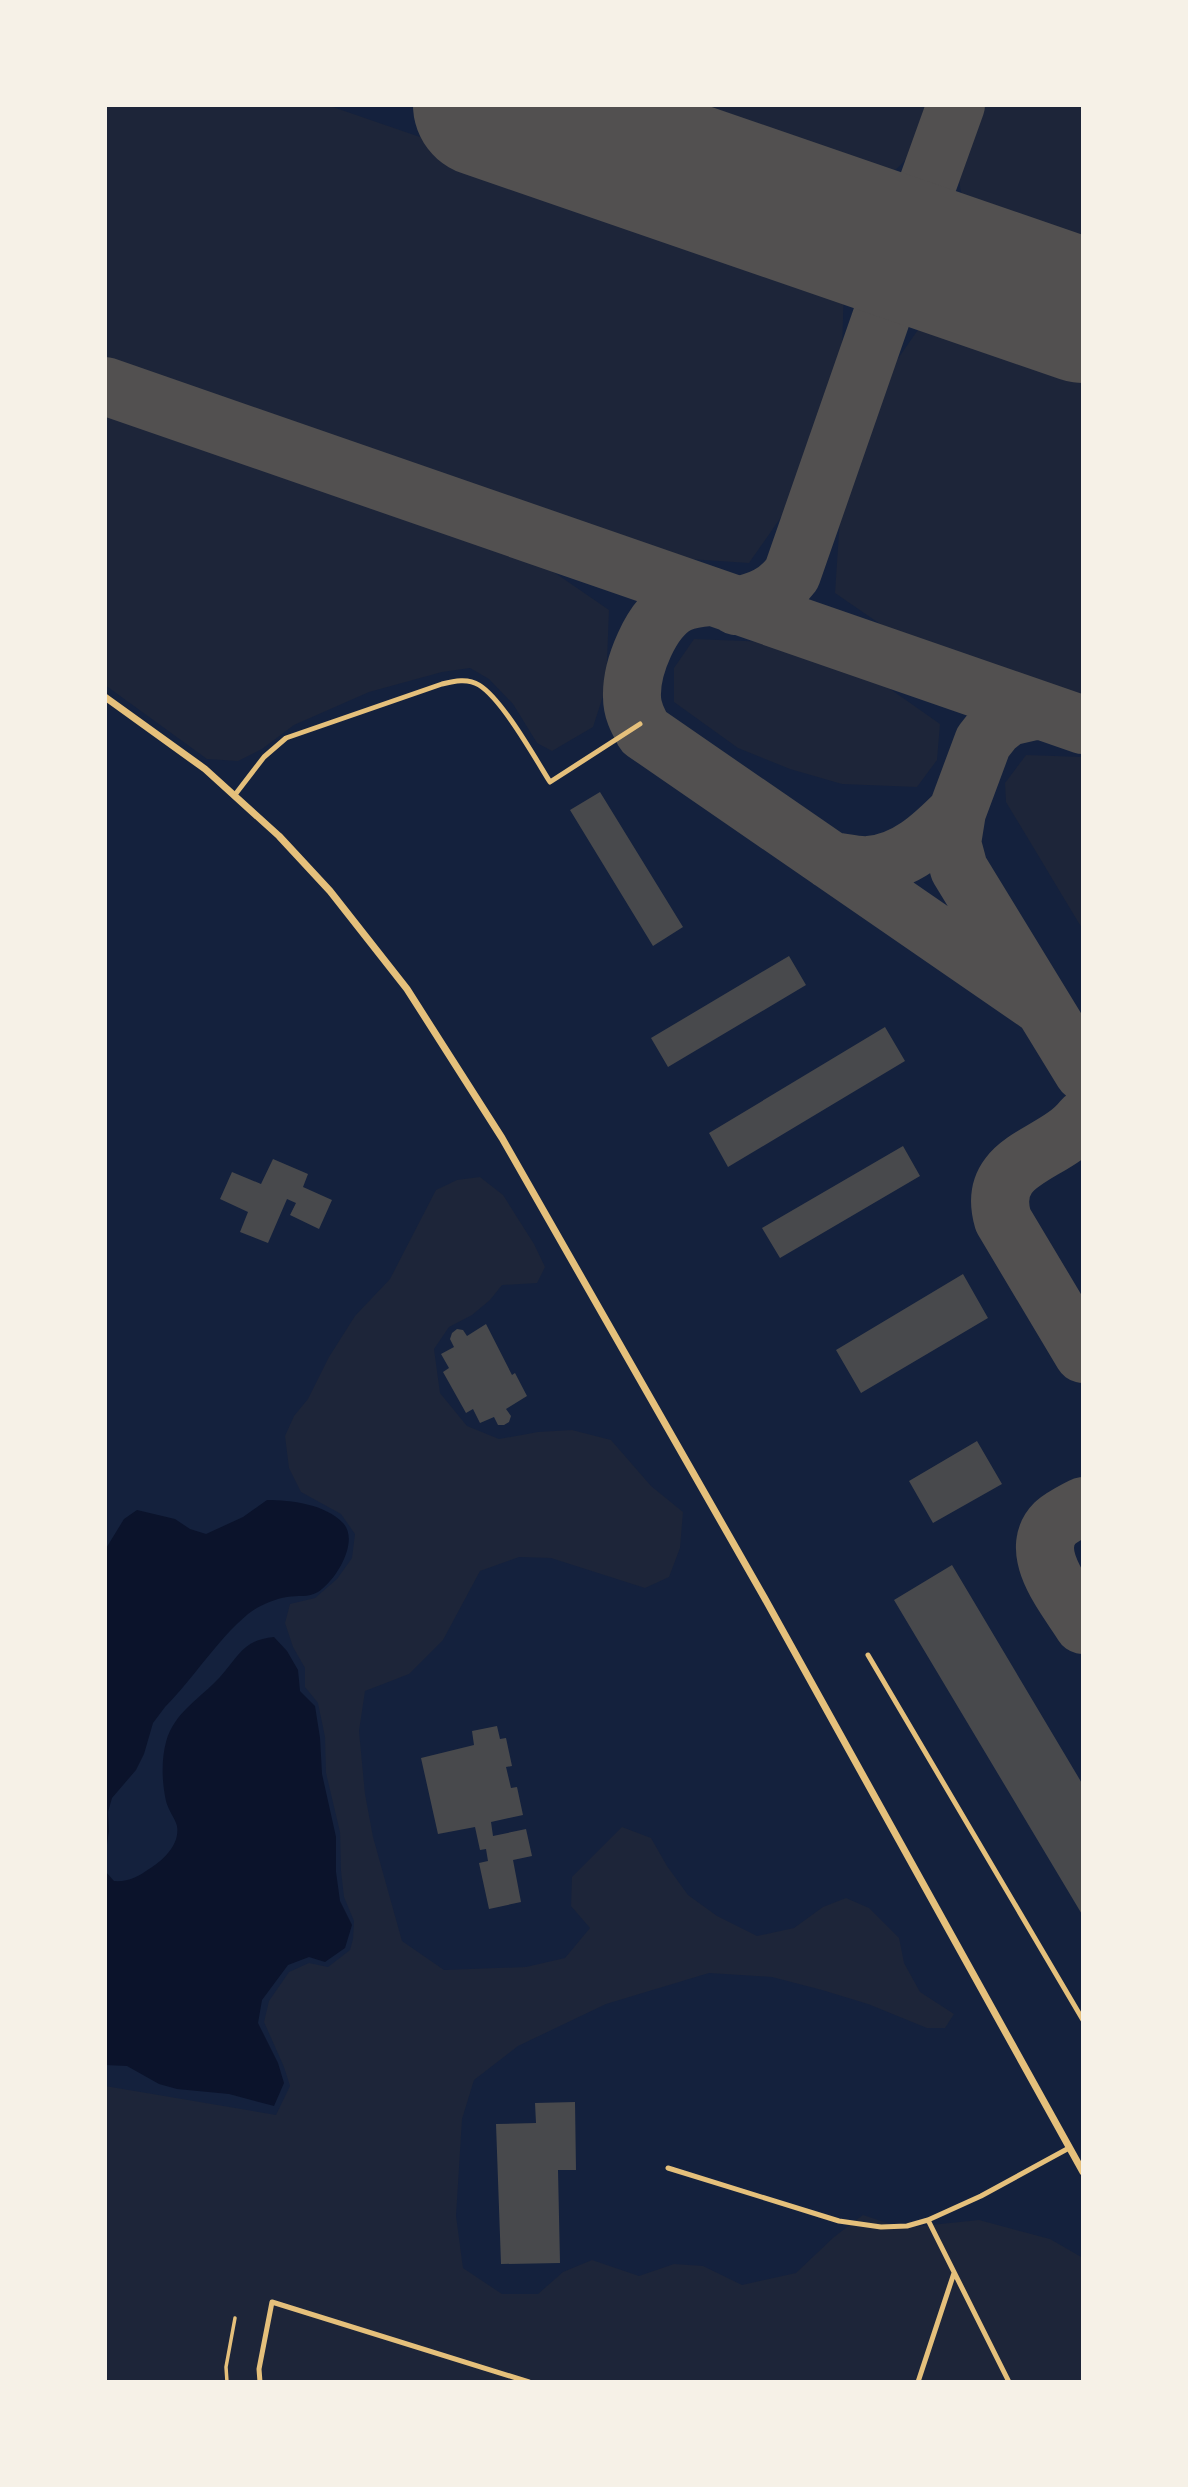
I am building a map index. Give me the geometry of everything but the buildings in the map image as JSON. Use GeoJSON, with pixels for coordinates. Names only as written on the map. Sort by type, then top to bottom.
{"type":"FeatureCollection","features":[{"type":"Feature","properties":{"kind":"street"},"geometry":{"type":"LineString","coordinates":[[105,697],[205,769],[279,836],[330,891],[408,989],[502,1138],[764,1597],[1083,2172]]}},
{"type":"Feature","properties":{"kind":"lane"},"geometry":{"type":"LineString","coordinates":[[234,796],[264,757],[286,738],[460,680],[478,684],[495,698],[551,782],[639,724]]}},
{"type":"Feature","properties":{"kind":"lane"},"geometry":{"type":"LineString","coordinates":[[868,1655],[1083,2020]]}},
{"type":"Feature","properties":{"kind":"lane"},"geometry":{"type":"LineString","coordinates":[[668,2168],[839,2221],[881,2227],[907,2226],[928,2220],[981,2196],[1069,2148]]}},
{"type":"Feature","properties":{"kind":"lane"},"geometry":{"type":"LineString","coordinates":[[928,2220],[1009,2382]]}},
{"type":"Feature","properties":{"kind":"lane"},"geometry":{"type":"LineString","coordinates":[[918,2382],[954,2273]]}},
{"type":"Feature","properties":{"kind":"lane"},"geometry":{"type":"LineString","coordinates":[[260,2382],[259,2369],[272,2302],[529,2382]]}},
{"type":"Feature","properties":{"kind":"path"},"geometry":{"type":"LineString","coordinates":[[227,2382],[226,2367],[235,2318]]}},
{"type":"Feature","properties":{"kind":"shaded area"},"geometry":{"type":"Polygon","coordinates":[[[105,105],[327,105],[844,283],[842,355],[821,431],[793,500],[749,563],[673,558],[499,505],[105,371],[105,105]]]}},
{"type":"Feature","properties":{"kind":"shaded area"},"geometry":{"type":"Polygon","coordinates":[[[624,105],[929,105],[907,158],[889,174],[859,186],[624,105]]]}},
{"type":"Feature","properties":{"kind":"shaded area"},"geometry":{"type":"Polygon","coordinates":[[[980,105],[1083,105],[1083,263],[981,228],[969,212],[962,197],[960,168],[980,105]]]}},
{"type":"Feature","properties":{"kind":"shaded area"},"geometry":{"type":"Polygon","coordinates":[[[931,311],[1083,364],[1083,709],[899,637],[835,593],[840,517],[859,446],[888,373],[931,311]]]}},
{"type":"Feature","properties":{"kind":"shaded area"},"geometry":{"type":"Polygon","coordinates":[[[105,405],[379,499],[545,566],[609,610],[606,687],[593,727],[552,751],[537,743],[513,704],[489,679],[470,668],[442,672],[369,692],[294,725],[262,749],[238,761],[207,759],[105,685],[105,405]]]}},
{"type":"Feature","properties":{"kind":"shaded area"},"geometry":{"type":"Polygon","coordinates":[[[694,639],[771,642],[824,658],[876,679],[940,724],[937,760],[917,787],[842,784],[790,769],[738,748],[674,702],[674,668],[694,639]]]}},
{"type":"Feature","properties":{"kind":"shaded area"},"geometry":{"type":"Polygon","coordinates":[[[1026,755],[1083,757],[1083,930],[1006,802],[1005,783],[1026,755]]]}},
{"type":"Feature","properties":{"kind":"shaded area"},"geometry":{"type":"Polygon","coordinates":[[[480,1177],[503,1195],[545,1267],[537,1283],[502,1285],[490,1300],[472,1315],[449,1327],[434,1349],[440,1393],[467,1426],[499,1439],[538,1432],[572,1430],[611,1440],[651,1486],[683,1512],[680,1548],[669,1577],[645,1588],[551,1558],[519,1557],[480,1571],[443,1640],[409,1674],[365,1691],[359,1731],[365,1794],[373,1837],[402,1941],[444,1970],[526,1967],[565,1958],[590,1928],[571,1906],[572,1877],[622,1827],[651,1838],[688,1895],[717,1916],[757,1936],[794,1928],[823,1907],[846,1898],[869,1908],[899,1938],[904,1963],[920,1992],[954,2014],[945,2028],[927,2028],[868,2004],[772,1977],[709,1973],[606,2004],[518,2046],[474,2080],[462,2119],[456,2216],[463,2268],[502,2294],[538,2294],[563,2272],[592,2260],[639,2276],[674,2264],[703,2266],[742,2285],[796,2273],[834,2237],[863,2215],[902,2228],[979,2220],[1050,2239],[1083,2258],[1083,2382],[105,2382],[105,2086],[276,2115],[290,2086],[264,2022],[269,2001],[289,1972],[309,1963],[328,1967],[350,1950],[353,1939],[354,1921],[344,1897],[340,1832],[326,1773],[325,1737],[318,1703],[305,1687],[305,1668],[293,1647],[285,1623],[290,1604],[315,1598],[337,1579],[352,1558],[355,1534],[341,1514],[301,1492],[289,1468],[285,1436],[294,1416],[308,1399],[329,1357],[355,1316],[390,1279],[436,1190],[457,1180],[480,1177]]]}},
{"type":"Feature","properties":{"kind":"shaded area"},"geometry":{"type":"Polygon","coordinates":[[[267,1500],[307,1504],[336,1517],[348,1531],[349,1540],[344,1560],[332,1579],[318,1592],[277,1599],[248,1614],[165,1707],[153,1723],[136,1770],[112,1798],[108,1812],[109,1831],[105,1858],[105,1550],[124,1519],[137,1510],[175,1519],[190,1529],[206,1534],[243,1517],[267,1500]]]}},
{"type":"Feature","properties":{"kind":"shaded area"},"geometry":{"type":"Polygon","coordinates":[[[274,1637],[287,1651],[298,1670],[300,1691],[315,1706],[322,1774],[336,1837],[336,1872],[340,1901],[352,1925],[345,1948],[325,1962],[309,1957],[288,1965],[262,2000],[258,2023],[278,2063],[284,2083],[274,2106],[229,2094],[177,2089],[159,2084],[127,2066],[105,2065],[105,1861],[106,1872],[114,1881],[124,1881],[145,1872],[160,1861],[173,1846],[177,1826],[168,1808],[163,1779],[164,1749],[170,1731],[182,1714],[243,1650],[255,1641],[274,1637]]]}},
{"type":"Feature","properties":{"kind":"taxiway"},"geometry":{"type":"LineString","coordinates":[[956,105],[924,194],[926,217],[933,237],[945,255],[962,269]]}},
{"type":"Feature","properties":{"kind":"taxiway"},"geometry":{"type":"LineString","coordinates":[[836,226],[864,226],[884,222],[903,212],[924,194]]}},
{"type":"Feature","properties":{"kind":"taxiway"},"geometry":{"type":"LineString","coordinates":[[736,606],[767,596],[792,574],[886,304],[919,276],[962,269]]}},
{"type":"Feature","properties":{"kind":"taxiway"},"geometry":{"type":"LineString","coordinates":[[105,386],[1083,725]]}},
{"type":"Feature","properties":{"kind":"taxiway"},"geometry":{"type":"LineString","coordinates":[[709,597],[678,604],[668,611],[651,631],[639,658],[632,697],[634,711],[644,732],[1043,1007]]}},
{"type":"Feature","properties":{"kind":"taxiway"},"geometry":{"type":"LineString","coordinates":[[1039,710],[1008,717],[994,728],[983,742],[957,812],[952,843],[959,869],[1083,1072]]}},
{"type":"Feature","properties":{"kind":"taxiway"},"geometry":{"type":"LineString","coordinates":[[831,861],[864,865],[895,859],[928,839],[957,812]]}},
{"type":"Feature","properties":{"kind":"taxiway"},"geometry":{"type":"LineString","coordinates":[[1083,1119],[1070,1132],[1025,1160],[1013,1171],[1004,1183],[1000,1199],[1003,1220],[1083,1354]]}},
{"type":"Feature","properties":{"kind":"taxiway"},"geometry":{"type":"LineString","coordinates":[[1083,1506],[1055,1523],[1047,1535],[1045,1548],[1052,1575],[1083,1625]]}},
{"type":"Feature","properties":{"kind":"runway"},"geometry":{"type":"LineString","coordinates":[[485,105],[1083,311]]}}]}
